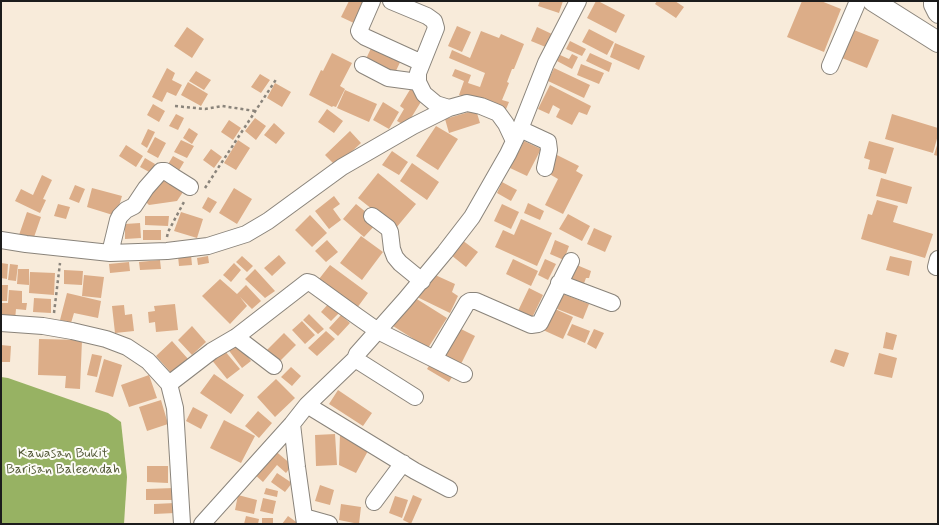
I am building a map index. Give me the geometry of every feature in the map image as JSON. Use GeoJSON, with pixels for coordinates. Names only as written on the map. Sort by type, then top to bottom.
{"type":"FeatureCollection","features":[{"type":"Feature","properties":{"kind":"main road"},"geometry":{"type":"LineString","coordinates":[[873,1],[938,42]]}},
{"type":"Feature","properties":{"kind":"street"},"geometry":{"type":"LineString","coordinates":[[372,1],[359,31],[360,33],[422,62]]}},
{"type":"Feature","properties":{"kind":"street"},"geometry":{"type":"LineString","coordinates":[[391,1],[427,16],[434,21],[436,28],[418,73],[418,82],[424,94],[436,104],[449,108]]}},
{"type":"Feature","properties":{"kind":"street"},"geometry":{"type":"LineString","coordinates":[[202,524],[292,424],[307,405],[355,359],[357,354],[422,281],[472,217],[517,135],[546,64],[578,1]]}},
{"type":"Feature","properties":{"kind":"street"},"geometry":{"type":"LineString","coordinates":[[830,66],[858,1]]}},
{"type":"Feature","properties":{"kind":"street"},"geometry":{"type":"LineString","coordinates":[[932,1],[932,5],[938,14]]}},
{"type":"Feature","properties":{"kind":"street"},"geometry":{"type":"LineString","coordinates":[[363,65],[388,78],[418,82]]}},
{"type":"Feature","properties":{"kind":"street"},"geometry":{"type":"LineString","coordinates":[[1,240],[110,253],[167,251],[208,246],[246,234],[268,221],[342,167],[413,126],[449,108],[467,103],[481,106],[498,113],[517,135],[548,142],[549,150],[545,168]]}},
{"type":"Feature","properties":{"kind":"street"},"geometry":{"type":"LineString","coordinates":[[110,253],[120,216],[126,210],[134,206],[146,188],[161,171],[165,171],[190,187]]}},
{"type":"Feature","properties":{"kind":"street"},"geometry":{"type":"LineString","coordinates":[[372,216],[388,228],[390,232],[392,249],[400,263],[422,281]]}},
{"type":"Feature","properties":{"kind":"street"},"geometry":{"type":"LineString","coordinates":[[434,359],[467,303],[470,301],[476,301],[531,324],[535,325],[540,323],[571,261]]}},
{"type":"Feature","properties":{"kind":"street"},"geometry":{"type":"LineString","coordinates":[[169,384],[212,351],[236,337],[307,282],[311,282],[378,331],[464,374]]}},
{"type":"Feature","properties":{"kind":"street"},"geometry":{"type":"LineString","coordinates":[[559,283],[612,303]]}},
{"type":"Feature","properties":{"kind":"street"},"geometry":{"type":"LineString","coordinates":[[1,323],[72,331],[106,339],[127,347],[148,361],[169,384],[175,408],[182,524]]}},
{"type":"Feature","properties":{"kind":"street"},"geometry":{"type":"LineString","coordinates":[[236,337],[274,366]]}},
{"type":"Feature","properties":{"kind":"street"},"geometry":{"type":"LineString","coordinates":[[355,359],[415,397]]}},
{"type":"Feature","properties":{"kind":"street"},"geometry":{"type":"LineString","coordinates":[[307,405],[415,471],[449,489]]}},
{"type":"Feature","properties":{"kind":"street"},"geometry":{"type":"LineString","coordinates":[[292,424],[305,520],[329,524]]}},
{"type":"Feature","properties":{"kind":"street"},"geometry":{"type":"LineString","coordinates":[[374,502],[404,463]]}},
{"type":"Feature","properties":{"kind":"path"},"geometry":{"type":"LineString","coordinates":[[167,251],[168,232],[184,204],[190,187],[203,191],[277,78]]}},
{"type":"Feature","properties":{"kind":"path"},"geometry":{"type":"LineString","coordinates":[[175,106],[205,109],[222,106],[255,111]]}},
{"type":"Feature","properties":{"kind":"path"},"geometry":{"type":"LineString","coordinates":[[52,328],[63,248]]}},
{"type":"Feature","properties":{"kind":"green space","name":"Kawasan Bukit Barisan Baleendah"},"geometry":{"type":"Polygon","coordinates":[[[1,377],[8,378],[108,413],[121,422],[127,477],[124,524],[1,524],[1,377]]]}},
{"type":"Feature","properties":{"kind":"building"},"geometry":{"type":"Polygon","coordinates":[[[349,1],[367,1],[356,24],[341,17],[349,1]]]}},
{"type":"Feature","properties":{"kind":"building"},"geometry":{"type":"Polygon","coordinates":[[[540,1],[563,1],[559,13],[538,6],[540,1]]]}},
{"type":"Feature","properties":{"kind":"building"},"geometry":{"type":"Polygon","coordinates":[[[596,1],[625,15],[616,33],[587,18],[596,1]]]}},
{"type":"Feature","properties":{"kind":"building"},"geometry":{"type":"Polygon","coordinates":[[[657,1],[675,1],[684,7],[676,18],[655,4],[657,1]]]}},
{"type":"Feature","properties":{"kind":"building"},"geometry":{"type":"Polygon","coordinates":[[[802,1],[821,1],[841,9],[824,52],[787,37],[802,1]]]}},
{"type":"Feature","properties":{"kind":"building"},"geometry":{"type":"Polygon","coordinates":[[[457,26],[471,32],[462,52],[448,46],[457,26]]]}},
{"type":"Feature","properties":{"kind":"building"},"geometry":{"type":"Polygon","coordinates":[[[187,27],[204,39],[192,58],[174,46],[187,27]]]}},
{"type":"Feature","properties":{"kind":"building"},"geometry":{"type":"Polygon","coordinates":[[[537,27],[554,35],[548,48],[531,41],[537,27]]]}},
{"type":"Feature","properties":{"kind":"building"},"geometry":{"type":"Polygon","coordinates":[[[589,29],[614,42],[607,55],[582,42],[589,29]]]}},
{"type":"Feature","properties":{"kind":"building"},"geometry":{"type":"Polygon","coordinates":[[[854,30],[879,40],[867,68],[842,58],[854,30]]]}},
{"type":"Feature","properties":{"kind":"building"},"geometry":{"type":"Polygon","coordinates":[[[481,31],[499,38],[501,34],[524,44],[507,82],[509,83],[502,100],[509,102],[504,114],[459,95],[464,81],[452,76],[455,69],[471,75],[468,83],[480,87],[485,73],[449,58],[452,50],[470,58],[481,31]]]}},
{"type":"Feature","properties":{"kind":"building"},"geometry":{"type":"Polygon","coordinates":[[[570,41],[586,49],[582,56],[566,49],[570,41]]]}},
{"type":"Feature","properties":{"kind":"building"},"geometry":{"type":"Polygon","coordinates":[[[374,42],[403,56],[394,75],[365,61],[374,42]]]}},
{"type":"Feature","properties":{"kind":"building"},"geometry":{"type":"Polygon","coordinates":[[[615,43],[645,56],[639,70],[610,57],[615,43]]]}},
{"type":"Feature","properties":{"kind":"building"},"geometry":{"type":"Polygon","coordinates":[[[332,53],[352,63],[340,86],[345,89],[336,107],[332,107],[309,95],[321,70],[323,71],[332,53]]]}},
{"type":"Feature","properties":{"kind":"building"},"geometry":{"type":"Polygon","coordinates":[[[590,53],[612,63],[609,72],[586,61],[590,53]]]}},
{"type":"Feature","properties":{"kind":"building"},"geometry":{"type":"Polygon","coordinates":[[[572,54],[578,57],[572,69],[557,61],[560,55],[569,59],[572,54]]]}},
{"type":"Feature","properties":{"kind":"building"},"geometry":{"type":"Polygon","coordinates":[[[581,64],[604,73],[599,84],[577,75],[581,64]]]}},
{"type":"Feature","properties":{"kind":"building"},"geometry":{"type":"Polygon","coordinates":[[[167,68],[175,73],[172,80],[182,85],[176,96],[167,92],[162,102],[152,97],[167,68]]]}},
{"type":"Feature","properties":{"kind":"building"},"geometry":{"type":"Polygon","coordinates":[[[554,68],[590,85],[584,98],[548,81],[554,68]]]}},
{"type":"Feature","properties":{"kind":"building"},"geometry":{"type":"Polygon","coordinates":[[[196,71],[211,80],[204,90],[189,81],[196,71]]]}},
{"type":"Feature","properties":{"kind":"building"},"geometry":{"type":"Polygon","coordinates":[[[260,74],[270,80],[261,93],[251,87],[260,74]]]}},
{"type":"Feature","properties":{"kind":"building"},"geometry":{"type":"Polygon","coordinates":[[[188,82],[208,94],[201,106],[181,95],[188,82]]]}},
{"type":"Feature","properties":{"kind":"building"},"geometry":{"type":"Polygon","coordinates":[[[275,83],[291,92],[282,107],[267,98],[275,83]]]}},
{"type":"Feature","properties":{"kind":"building"},"geometry":{"type":"Polygon","coordinates":[[[550,85],[591,106],[587,115],[579,112],[572,125],[556,117],[560,109],[553,105],[549,114],[538,109],[550,85]]]}},
{"type":"Feature","properties":{"kind":"building"},"geometry":{"type":"Polygon","coordinates":[[[411,88],[424,97],[406,126],[397,121],[404,109],[400,106],[411,88]]]}},
{"type":"Feature","properties":{"kind":"building"},"geometry":{"type":"Polygon","coordinates":[[[345,90],[377,104],[369,122],[337,108],[345,90]]]}},
{"type":"Feature","properties":{"kind":"building"},"geometry":{"type":"Polygon","coordinates":[[[383,102],[399,112],[389,129],[373,120],[383,102]]]}},
{"type":"Feature","properties":{"kind":"building"},"geometry":{"type":"Polygon","coordinates":[[[153,104],[165,111],[159,122],[147,115],[153,104]]]}},
{"type":"Feature","properties":{"kind":"building"},"geometry":{"type":"Polygon","coordinates":[[[327,109],[343,121],[334,133],[318,122],[327,109]]]}},
{"type":"Feature","properties":{"kind":"building"},"geometry":{"type":"Polygon","coordinates":[[[476,110],[480,123],[449,133],[445,119],[476,110]]]}},
{"type":"Feature","properties":{"kind":"building"},"geometry":{"type":"Polygon","coordinates":[[[176,114],[184,118],[178,130],[169,126],[176,114]]]}},
{"type":"Feature","properties":{"kind":"building"},"geometry":{"type":"Polygon","coordinates":[[[892,114],[938,128],[938,135],[933,153],[885,139],[892,114]]]}},
{"type":"Feature","properties":{"kind":"building"},"geometry":{"type":"Polygon","coordinates":[[[255,118],[266,126],[256,140],[245,131],[255,118]]]}},
{"type":"Feature","properties":{"kind":"building"},"geometry":{"type":"Polygon","coordinates":[[[229,120],[241,128],[233,140],[221,132],[229,120]]]}},
{"type":"Feature","properties":{"kind":"building"},"geometry":{"type":"Polygon","coordinates":[[[274,123],[285,133],[276,144],[264,135],[274,123]]]}},
{"type":"Feature","properties":{"kind":"building"},"geometry":{"type":"Polygon","coordinates":[[[436,126],[458,139],[438,170],[416,156],[436,126]]]}},
{"type":"Feature","properties":{"kind":"building"},"geometry":{"type":"Polygon","coordinates":[[[189,128],[198,134],[192,144],[183,138],[189,128]]]}},
{"type":"Feature","properties":{"kind":"building"},"geometry":{"type":"Polygon","coordinates":[[[148,129],[155,132],[147,148],[141,144],[148,129]]]}},
{"type":"Feature","properties":{"kind":"building"},"geometry":{"type":"Polygon","coordinates":[[[350,131],[361,143],[336,166],[325,155],[350,131]]]}},
{"type":"Feature","properties":{"kind":"building"},"geometry":{"type":"Polygon","coordinates":[[[155,137],[166,143],[158,158],[147,152],[155,137]]]}},
{"type":"Feature","properties":{"kind":"building"},"geometry":{"type":"Polygon","coordinates":[[[181,140],[194,146],[187,158],[174,152],[181,140]]]}},
{"type":"Feature","properties":{"kind":"building"},"geometry":{"type":"Polygon","coordinates":[[[238,140],[250,148],[236,170],[224,163],[238,140]]]}},
{"type":"Feature","properties":{"kind":"building"},"geometry":{"type":"Polygon","coordinates":[[[524,141],[541,149],[527,176],[510,168],[524,141]]]}},
{"type":"Feature","properties":{"kind":"building"},"geometry":{"type":"Polygon","coordinates":[[[869,141],[894,148],[886,174],[868,169],[870,160],[864,158],[869,141]]]}},
{"type":"Feature","properties":{"kind":"building"},"geometry":{"type":"Polygon","coordinates":[[[938,142],[938,156],[934,155],[938,142]]]}},
{"type":"Feature","properties":{"kind":"building"},"geometry":{"type":"Polygon","coordinates":[[[126,145],[143,156],[136,167],[119,156],[126,145]]]}},
{"type":"Feature","properties":{"kind":"building"},"geometry":{"type":"Polygon","coordinates":[[[211,149],[222,157],[214,168],[203,160],[211,149]]]}},
{"type":"Feature","properties":{"kind":"building"},"geometry":{"type":"Polygon","coordinates":[[[392,151],[408,162],[399,175],[382,165],[392,151]]]}},
{"type":"Feature","properties":{"kind":"building"},"geometry":{"type":"Polygon","coordinates":[[[555,154],[579,166],[576,171],[583,175],[563,214],[545,205],[558,179],[546,172],[555,154]]]}},
{"type":"Feature","properties":{"kind":"building"},"geometry":{"type":"Polygon","coordinates":[[[173,156],[184,162],[178,172],[167,166],[173,156]]]}},
{"type":"Feature","properties":{"kind":"building"},"geometry":{"type":"Polygon","coordinates":[[[145,158],[155,164],[151,173],[140,167],[145,158]]]}},
{"type":"Feature","properties":{"kind":"building"},"geometry":{"type":"Polygon","coordinates":[[[412,163],[439,182],[427,200],[400,181],[412,163]]]}},
{"type":"Feature","properties":{"kind":"building"},"geometry":{"type":"Polygon","coordinates":[[[378,173],[416,204],[396,228],[358,198],[378,173]]]}},
{"type":"Feature","properties":{"kind":"building"},"geometry":{"type":"Polygon","coordinates":[[[42,175],[52,180],[43,199],[46,200],[40,213],[15,201],[21,189],[33,195],[42,175]]]}},
{"type":"Feature","properties":{"kind":"building"},"geometry":{"type":"Polygon","coordinates":[[[165,178],[185,189],[177,201],[149,205],[144,200],[165,178]]]}},
{"type":"Feature","properties":{"kind":"building"},"geometry":{"type":"Polygon","coordinates":[[[881,178],[912,187],[907,204],[876,196],[881,178]]]}},
{"type":"Feature","properties":{"kind":"building"},"geometry":{"type":"Polygon","coordinates":[[[502,182],[517,190],[511,201],[497,193],[502,182]]]}},
{"type":"Feature","properties":{"kind":"building"},"geometry":{"type":"Polygon","coordinates":[[[75,185],[85,189],[79,203],[69,199],[75,185]]]}},
{"type":"Feature","properties":{"kind":"building"},"geometry":{"type":"Polygon","coordinates":[[[92,188],[122,196],[116,216],[87,207],[92,188]]]}},
{"type":"Feature","properties":{"kind":"building"},"geometry":{"type":"Polygon","coordinates":[[[234,188],[252,199],[237,224],[219,213],[234,188]]]}},
{"type":"Feature","properties":{"kind":"building"},"geometry":{"type":"Polygon","coordinates":[[[334,196],[340,204],[333,209],[341,220],[329,229],[315,211],[334,196]]]}},
{"type":"Feature","properties":{"kind":"building"},"geometry":{"type":"Polygon","coordinates":[[[208,197],[217,202],[210,213],[202,208],[208,197]]]}},
{"type":"Feature","properties":{"kind":"building"},"geometry":{"type":"Polygon","coordinates":[[[877,200],[898,206],[893,222],[933,234],[925,258],[861,239],[868,214],[872,215],[877,200]]]}},
{"type":"Feature","properties":{"kind":"building"},"geometry":{"type":"Polygon","coordinates":[[[528,203],[544,211],[540,220],[524,213],[528,203]]]}},
{"type":"Feature","properties":{"kind":"building"},"geometry":{"type":"Polygon","coordinates":[[[58,204],[70,207],[66,219],[54,216],[58,204]]]}},
{"type":"Feature","properties":{"kind":"building"},"geometry":{"type":"Polygon","coordinates":[[[356,204],[378,222],[364,237],[343,219],[356,204]]]}},
{"type":"Feature","properties":{"kind":"building"},"geometry":{"type":"Polygon","coordinates":[[[502,204],[519,212],[511,229],[494,221],[502,204]]]}},
{"type":"Feature","properties":{"kind":"building"},"geometry":{"type":"Polygon","coordinates":[[[27,212],[41,217],[33,240],[19,235],[27,212]]]}},
{"type":"Feature","properties":{"kind":"building"},"geometry":{"type":"Polygon","coordinates":[[[181,212],[203,219],[197,238],[174,231],[181,212]]]}},
{"type":"Feature","properties":{"kind":"building"},"geometry":{"type":"Polygon","coordinates":[[[568,214],[590,226],[582,241],[559,229],[568,214]]]}},
{"type":"Feature","properties":{"kind":"building"},"geometry":{"type":"Polygon","coordinates":[[[310,215],[327,233],[312,247],[295,230],[310,215]]]}},
{"type":"Feature","properties":{"kind":"building"},"geometry":{"type":"Polygon","coordinates":[[[145,216],[169,216],[168,226],[145,225],[145,216]]]}},
{"type":"Feature","properties":{"kind":"building"},"geometry":{"type":"Polygon","coordinates":[[[521,219],[552,233],[537,266],[495,247],[503,230],[514,235],[521,219]]]}},
{"type":"Feature","properties":{"kind":"building"},"geometry":{"type":"Polygon","coordinates":[[[140,223],[141,238],[125,239],[125,224],[140,223]]]}},
{"type":"Feature","properties":{"kind":"building"},"geometry":{"type":"Polygon","coordinates":[[[594,228],[612,236],[605,252],[587,244],[594,228]]]}},
{"type":"Feature","properties":{"kind":"building"},"geometry":{"type":"Polygon","coordinates":[[[143,230],[161,230],[161,240],[143,240],[143,230]]]}},
{"type":"Feature","properties":{"kind":"building"},"geometry":{"type":"Polygon","coordinates":[[[361,236],[383,252],[362,280],[340,263],[361,236]]]}},
{"type":"Feature","properties":{"kind":"building"},"geometry":{"type":"Polygon","coordinates":[[[327,240],[338,252],[326,262],[315,251],[327,240]]]}},
{"type":"Feature","properties":{"kind":"building"},"geometry":{"type":"Polygon","coordinates":[[[462,240],[478,252],[466,267],[451,255],[462,240]]]}},
{"type":"Feature","properties":{"kind":"building"},"geometry":{"type":"Polygon","coordinates":[[[555,240],[569,246],[564,260],[550,254],[555,240]]]}},
{"type":"Feature","properties":{"kind":"building"},"geometry":{"type":"Polygon","coordinates":[[[191,255],[192,265],[179,266],[178,256],[191,255]]]}},
{"type":"Feature","properties":{"kind":"building"},"geometry":{"type":"Polygon","coordinates":[[[279,255],[286,263],[272,276],[264,268],[279,255]]]}},
{"type":"Feature","properties":{"kind":"building"},"geometry":{"type":"Polygon","coordinates":[[[208,256],[209,263],[198,265],[197,258],[208,256]]]}},
{"type":"Feature","properties":{"kind":"building"},"geometry":{"type":"Polygon","coordinates":[[[242,256],[253,266],[247,272],[236,262],[242,256]]]}},
{"type":"Feature","properties":{"kind":"building"},"geometry":{"type":"Polygon","coordinates":[[[890,256],[912,261],[909,276],[886,270],[890,256]]]}},
{"type":"Feature","properties":{"kind":"building"},"geometry":{"type":"Polygon","coordinates":[[[513,259],[538,271],[531,286],[506,274],[513,259]]]}},
{"type":"Feature","properties":{"kind":"building"},"geometry":{"type":"Polygon","coordinates":[[[545,259],[556,264],[548,280],[538,275],[545,259]]]}},
{"type":"Feature","properties":{"kind":"building"},"geometry":{"type":"Polygon","coordinates":[[[160,260],[161,269],[140,270],[139,262],[160,260]]]}},
{"type":"Feature","properties":{"kind":"building"},"geometry":{"type":"Polygon","coordinates":[[[129,262],[130,271],[110,273],[109,264],[129,262]]]}},
{"type":"Feature","properties":{"kind":"building"},"geometry":{"type":"Polygon","coordinates":[[[1,263],[8,264],[7,279],[1,278],[1,263]]]}},
{"type":"Feature","properties":{"kind":"building"},"geometry":{"type":"Polygon","coordinates":[[[234,263],[241,270],[231,282],[223,275],[234,263]]]}},
{"type":"Feature","properties":{"kind":"building"},"geometry":{"type":"Polygon","coordinates":[[[572,263],[591,271],[589,278],[586,278],[583,286],[569,280],[572,263]]]}},
{"type":"Feature","properties":{"kind":"building"},"geometry":{"type":"Polygon","coordinates":[[[10,264],[18,265],[16,281],[8,280],[10,264]]]}},
{"type":"Feature","properties":{"kind":"building"},"geometry":{"type":"Polygon","coordinates":[[[330,265],[368,293],[357,308],[319,279],[330,265]]]}},
{"type":"Feature","properties":{"kind":"building"},"geometry":{"type":"Polygon","coordinates":[[[18,269],[29,269],[29,285],[17,284],[18,269]]]}},
{"type":"Feature","properties":{"kind":"building"},"geometry":{"type":"Polygon","coordinates":[[[255,269],[275,291],[265,298],[245,279],[255,269]]]}},
{"type":"Feature","properties":{"kind":"building"},"geometry":{"type":"Polygon","coordinates":[[[64,270],[83,271],[82,285],[64,284],[64,270]]]}},
{"type":"Feature","properties":{"kind":"building"},"geometry":{"type":"Polygon","coordinates":[[[30,272],[55,273],[54,295],[29,293],[30,272]]]}},
{"type":"Feature","properties":{"kind":"building"},"geometry":{"type":"Polygon","coordinates":[[[433,274],[455,284],[452,292],[458,296],[450,313],[415,296],[433,274]]]}},
{"type":"Feature","properties":{"kind":"building"},"geometry":{"type":"Polygon","coordinates":[[[84,275],[104,277],[101,298],[82,296],[84,275]]]}},
{"type":"Feature","properties":{"kind":"building"},"geometry":{"type":"Polygon","coordinates":[[[220,279],[237,294],[246,285],[261,301],[252,309],[240,297],[247,306],[230,324],[202,296],[220,279]]]}},
{"type":"Feature","properties":{"kind":"building"},"geometry":{"type":"Polygon","coordinates":[[[1,285],[8,285],[7,301],[1,301],[1,285]]]}},
{"type":"Feature","properties":{"kind":"building"},"geometry":{"type":"Polygon","coordinates":[[[529,288],[543,295],[531,320],[517,313],[529,288]]]}},
{"type":"Feature","properties":{"kind":"building"},"geometry":{"type":"Polygon","coordinates":[[[9,290],[22,291],[22,303],[27,303],[26,310],[16,309],[15,320],[1,319],[1,303],[8,303],[9,290]]]}},
{"type":"Feature","properties":{"kind":"building"},"geometry":{"type":"Polygon","coordinates":[[[67,293],[101,301],[98,318],[74,313],[71,323],[60,320],[67,293]]]}},
{"type":"Feature","properties":{"kind":"building"},"geometry":{"type":"Polygon","coordinates":[[[563,294],[589,304],[583,319],[557,309],[563,294]]]}},
{"type":"Feature","properties":{"kind":"building"},"geometry":{"type":"Polygon","coordinates":[[[412,296],[447,318],[428,348],[393,326],[412,296]]]}},
{"type":"Feature","properties":{"kind":"building"},"geometry":{"type":"Polygon","coordinates":[[[34,298],[51,299],[51,313],[33,312],[34,298]]]}},
{"type":"Feature","properties":{"kind":"building"},"geometry":{"type":"Polygon","coordinates":[[[330,302],[341,311],[331,321],[321,312],[330,302]]]}},
{"type":"Feature","properties":{"kind":"building"},"geometry":{"type":"Polygon","coordinates":[[[175,304],[178,330],[156,332],[155,322],[149,323],[148,312],[155,311],[154,306],[175,304]]]}},
{"type":"Feature","properties":{"kind":"building"},"geometry":{"type":"Polygon","coordinates":[[[124,305],[125,315],[132,314],[134,331],[115,333],[112,306],[124,305]]]}},
{"type":"Feature","properties":{"kind":"building"},"geometry":{"type":"Polygon","coordinates":[[[553,308],[573,317],[563,339],[543,330],[553,308]]]}},
{"type":"Feature","properties":{"kind":"building"},"geometry":{"type":"Polygon","coordinates":[[[309,314],[324,329],[318,334],[303,320],[309,314]]]}},
{"type":"Feature","properties":{"kind":"building"},"geometry":{"type":"Polygon","coordinates":[[[341,315],[350,323],[338,336],[329,328],[341,315]]]}},
{"type":"Feature","properties":{"kind":"building"},"geometry":{"type":"Polygon","coordinates":[[[302,321],[315,335],[305,344],[292,330],[302,321]]]}},
{"type":"Feature","properties":{"kind":"building"},"geometry":{"type":"Polygon","coordinates":[[[572,324],[590,331],[585,343],[567,335],[572,324]]]}},
{"type":"Feature","properties":{"kind":"building"},"geometry":{"type":"Polygon","coordinates":[[[192,326],[206,342],[192,355],[178,340],[192,326]]]}},
{"type":"Feature","properties":{"kind":"building"},"geometry":{"type":"Polygon","coordinates":[[[459,328],[475,336],[460,366],[444,358],[459,328]]]}},
{"type":"Feature","properties":{"kind":"building"},"geometry":{"type":"Polygon","coordinates":[[[594,329],[604,333],[596,349],[587,344],[594,329]]]}},
{"type":"Feature","properties":{"kind":"building"},"geometry":{"type":"Polygon","coordinates":[[[326,331],[335,339],[317,356],[308,348],[326,331]]]}},
{"type":"Feature","properties":{"kind":"building"},"geometry":{"type":"Polygon","coordinates":[[[886,332],[897,335],[893,350],[883,348],[886,332]]]}},
{"type":"Feature","properties":{"kind":"building"},"geometry":{"type":"Polygon","coordinates":[[[284,333],[296,345],[278,363],[266,351],[284,333]]]}},
{"type":"Feature","properties":{"kind":"building"},"geometry":{"type":"Polygon","coordinates":[[[39,339],[82,340],[80,389],[65,388],[66,376],[38,375],[39,339]]]}},
{"type":"Feature","properties":{"kind":"building"},"geometry":{"type":"Polygon","coordinates":[[[172,341],[189,360],[173,375],[156,356],[172,341]]]}},
{"type":"Feature","properties":{"kind":"building"},"geometry":{"type":"Polygon","coordinates":[[[236,341],[251,361],[242,368],[227,348],[236,341]]]}},
{"type":"Feature","properties":{"kind":"building"},"geometry":{"type":"Polygon","coordinates":[[[1,345],[11,346],[10,362],[1,362],[1,345]]]}},
{"type":"Feature","properties":{"kind":"building"},"geometry":{"type":"Polygon","coordinates":[[[835,349],[849,353],[844,367],[830,362],[835,349]]]}},
{"type":"Feature","properties":{"kind":"building"},"geometry":{"type":"Polygon","coordinates":[[[224,350],[240,369],[227,379],[211,359],[224,350]]]}},
{"type":"Feature","properties":{"kind":"building"},"geometry":{"type":"Polygon","coordinates":[[[879,353],[897,358],[892,378],[874,374],[879,353]]]}},
{"type":"Feature","properties":{"kind":"building"},"geometry":{"type":"Polygon","coordinates":[[[92,354],[102,356],[97,377],[87,375],[92,354]]]}},
{"type":"Feature","properties":{"kind":"building"},"geometry":{"type":"Polygon","coordinates":[[[104,359],[122,365],[113,397],[95,392],[104,359]]]}},
{"type":"Feature","properties":{"kind":"building"},"geometry":{"type":"Polygon","coordinates":[[[432,361],[454,374],[449,382],[427,369],[432,361]]]}},
{"type":"Feature","properties":{"kind":"building"},"geometry":{"type":"Polygon","coordinates":[[[291,367],[301,376],[292,386],[281,377],[291,367]]]}},
{"type":"Feature","properties":{"kind":"building"},"geometry":{"type":"Polygon","coordinates":[[[214,374],[244,395],[231,414],[200,393],[214,374]]]}},
{"type":"Feature","properties":{"kind":"building"},"geometry":{"type":"Polygon","coordinates":[[[149,375],[157,398],[129,407],[121,385],[149,375]]]}},
{"type":"Feature","properties":{"kind":"building"},"geometry":{"type":"Polygon","coordinates":[[[276,379],[295,398],[275,417],[257,397],[276,379]]]}},
{"type":"Feature","properties":{"kind":"building"},"geometry":{"type":"Polygon","coordinates":[[[338,390],[372,413],[363,426],[329,404],[338,390]]]}},
{"type":"Feature","properties":{"kind":"building"},"geometry":{"type":"Polygon","coordinates":[[[161,400],[168,424],[147,431],[139,407],[161,400]]]}},
{"type":"Feature","properties":{"kind":"building"},"geometry":{"type":"Polygon","coordinates":[[[193,407],[208,415],[201,429],[186,421],[193,407]]]}},
{"type":"Feature","properties":{"kind":"building"},"geometry":{"type":"Polygon","coordinates":[[[258,411],[272,423],[259,438],[245,426],[258,411]]]}},
{"type":"Feature","properties":{"kind":"building"},"geometry":{"type":"Polygon","coordinates":[[[224,420],[255,436],[241,463],[210,448],[224,420]]]}},
{"type":"Feature","properties":{"kind":"building"},"geometry":{"type":"Polygon","coordinates":[[[335,434],[337,465],[316,466],[315,435],[335,434]]]}},
{"type":"Feature","properties":{"kind":"building"},"geometry":{"type":"Polygon","coordinates":[[[340,434],[369,449],[356,473],[339,465],[340,434]]]}},
{"type":"Feature","properties":{"kind":"building"},"geometry":{"type":"Polygon","coordinates":[[[273,449],[292,465],[286,473],[277,465],[263,482],[253,473],[273,449]]]}},
{"type":"Feature","properties":{"kind":"building"},"geometry":{"type":"Polygon","coordinates":[[[147,466],[168,466],[168,483],[147,482],[147,466]]]}},
{"type":"Feature","properties":{"kind":"building"},"geometry":{"type":"Polygon","coordinates":[[[277,473],[292,483],[285,492],[271,482],[277,473]]]}},
{"type":"Feature","properties":{"kind":"building"},"geometry":{"type":"Polygon","coordinates":[[[320,485],[334,490],[330,505],[315,501],[320,485]]]}},
{"type":"Feature","properties":{"kind":"building"},"geometry":{"type":"Polygon","coordinates":[[[174,488],[174,500],[146,500],[146,489],[174,488]]]}},
{"type":"Feature","properties":{"kind":"building"},"geometry":{"type":"Polygon","coordinates":[[[266,488],[278,491],[277,497],[264,494],[266,488]]]}},
{"type":"Feature","properties":{"kind":"building"},"geometry":{"type":"Polygon","coordinates":[[[238,495],[257,500],[254,514],[235,510],[238,495]]]}},
{"type":"Feature","properties":{"kind":"building"},"geometry":{"type":"Polygon","coordinates":[[[413,495],[422,499],[411,524],[403,520],[413,495]]]}},
{"type":"Feature","properties":{"kind":"building"},"geometry":{"type":"Polygon","coordinates":[[[395,496],[408,500],[402,518],[389,513],[395,496]]]}},
{"type":"Feature","properties":{"kind":"building"},"geometry":{"type":"Polygon","coordinates":[[[263,498],[276,501],[273,514],[260,511],[263,498]]]}},
{"type":"Feature","properties":{"kind":"building"},"geometry":{"type":"Polygon","coordinates":[[[175,503],[175,513],[154,514],[154,504],[175,503]]]}},
{"type":"Feature","properties":{"kind":"building"},"geometry":{"type":"Polygon","coordinates":[[[341,504],[361,507],[359,524],[339,520],[341,504]]]}},
{"type":"Feature","properties":{"kind":"building"},"geometry":{"type":"Polygon","coordinates":[[[246,516],[259,519],[258,524],[244,524],[246,516]]]}},
{"type":"Feature","properties":{"kind":"building"},"geometry":{"type":"Polygon","coordinates":[[[288,516],[299,524],[282,524],[288,516]]]}},
{"type":"Feature","properties":{"kind":"building"},"geometry":{"type":"Polygon","coordinates":[[[262,518],[273,518],[273,524],[262,524],[262,518]]]}}]}
